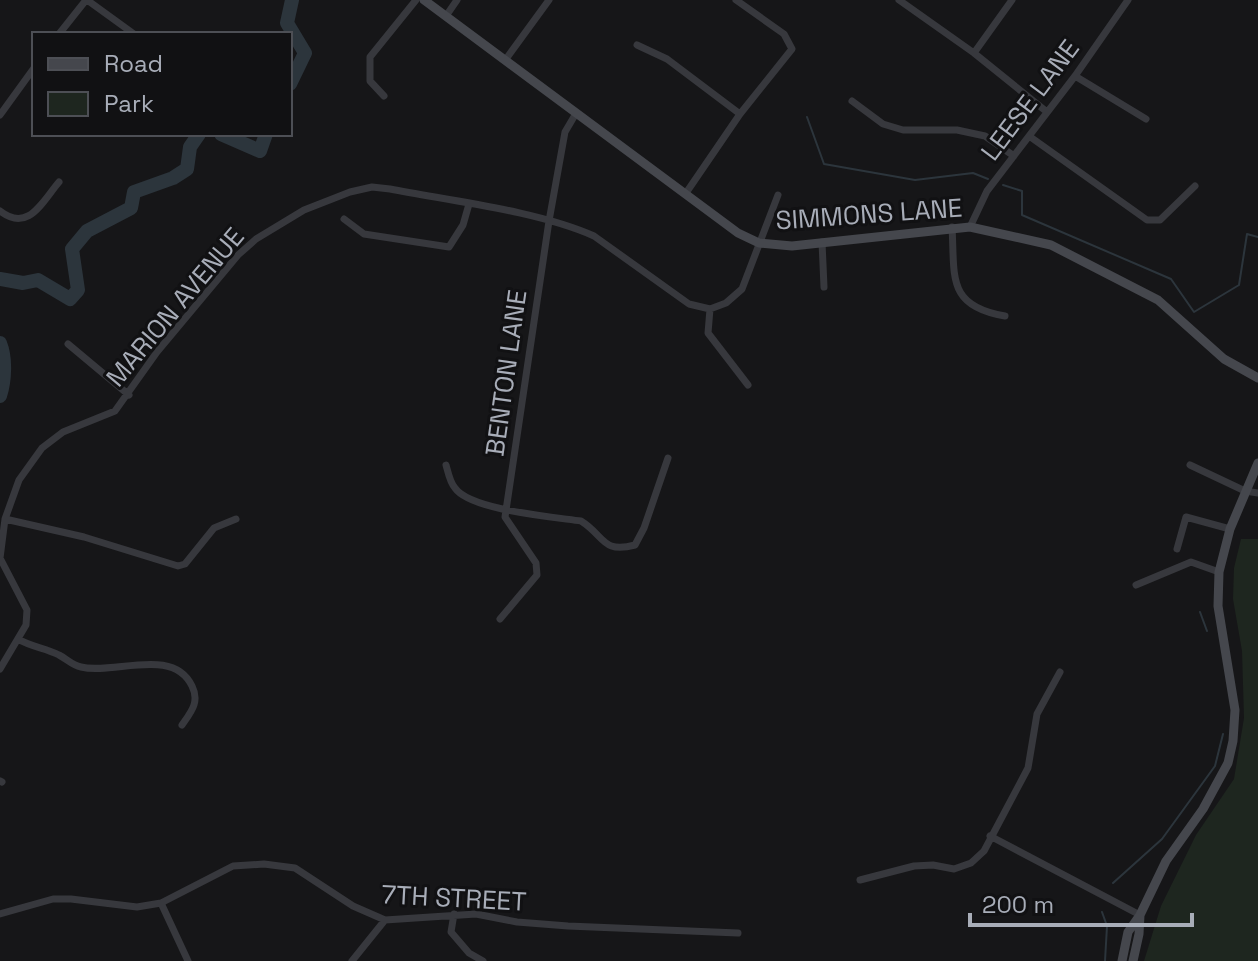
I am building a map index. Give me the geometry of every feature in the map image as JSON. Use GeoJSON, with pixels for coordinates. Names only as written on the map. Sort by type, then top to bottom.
{"type":"FeatureCollection","features":[{"type":"Feature","properties":{"kind":"street"},"geometry":{"type":"LineString","coordinates":[[61,32],[87,0],[131,32]]}},
{"type":"Feature","properties":{"kind":"street"},"geometry":{"type":"LineString","coordinates":[[384,96],[370,81],[370,57],[416,0]]}},
{"type":"Feature","properties":{"kind":"street","name":"SIMMONS LANE"},"geometry":{"type":"LineString","coordinates":[[424,0],[506,59],[575,115],[738,233],[759,243],[792,246],[970,227],[1051,245],[1158,300],[1224,359],[1258,378]]}},
{"type":"Feature","properties":{"kind":"street"},"geometry":{"type":"LineString","coordinates":[[446,16],[457,0]]}},
{"type":"Feature","properties":{"kind":"street"},"geometry":{"type":"LineString","coordinates":[[506,59],[549,0]]}},
{"type":"Feature","properties":{"kind":"street"},"geometry":{"type":"LineString","coordinates":[[686,193],[740,114],[792,49],[784,34],[736,0]]}},
{"type":"Feature","properties":{"kind":"street"},"geometry":{"type":"LineString","coordinates":[[899,0],[974,53],[1047,112]]}},
{"type":"Feature","properties":{"kind":"street"},"geometry":{"type":"LineString","coordinates":[[974,53],[1012,0]]}},
{"type":"Feature","properties":{"kind":"street","name":"LEESE LANE"},"geometry":{"type":"LineString","coordinates":[[970,227],[987,191],[1075,76],[1128,0]]}},
{"type":"Feature","properties":{"kind":"street"},"geometry":{"type":"LineString","coordinates":[[637,45],[667,59],[740,114]]}},
{"type":"Feature","properties":{"kind":"street"},"geometry":{"type":"LineString","coordinates":[[0,115],[32,71]]}},
{"type":"Feature","properties":{"kind":"street"},"geometry":{"type":"LineString","coordinates":[[1075,76],[1146,119]]}},
{"type":"Feature","properties":{"kind":"street"},"geometry":{"type":"LineString","coordinates":[[852,101],[883,124],[903,130],[957,130],[985,136],[1014,156]]}},
{"type":"Feature","properties":{"kind":"street","name":"BENTON LANE"},"geometry":{"type":"LineString","coordinates":[[506,509],[549,221],[565,132],[575,115]]}},
{"type":"Feature","properties":{"kind":"street"},"geometry":{"type":"LineString","coordinates":[[1029,136],[1147,220],[1160,220],[1195,186]]}},
{"type":"Feature","properties":{"kind":"street"},"geometry":{"type":"LineString","coordinates":[[0,211],[18,220],[29,218],[59,182]]}},
{"type":"Feature","properties":{"kind":"street","name":"MARION AVENUE"},"geometry":{"type":"LineString","coordinates":[[0,669],[26,625],[27,610],[0,558],[5,519],[19,480],[42,448],[63,432],[115,411],[157,352],[238,255],[284,221],[350,192],[372,187],[469,204],[549,221],[594,236],[689,304],[710,309]]}},
{"type":"Feature","properties":{"kind":"street"},"geometry":{"type":"LineString","coordinates":[[748,385],[708,333],[710,309],[726,303],[742,289],[778,195]]}},
{"type":"Feature","properties":{"kind":"street"},"geometry":{"type":"LineString","coordinates":[[344,219],[364,234],[449,247],[463,225],[469,204]]}},
{"type":"Feature","properties":{"kind":"street"},"geometry":{"type":"LineString","coordinates":[[952,227],[956,288],[966,302],[989,314],[1005,316]]}},
{"type":"Feature","properties":{"kind":"street"},"geometry":{"type":"LineString","coordinates":[[822,242],[824,287]]}},
{"type":"Feature","properties":{"kind":"street"},"geometry":{"type":"LineString","coordinates":[[68,344],[129,395]]}},
{"type":"Feature","properties":{"kind":"street"},"geometry":{"type":"LineString","coordinates":[[446,465],[454,488],[468,500],[486,506],[581,521],[593,529],[604,544],[619,549],[635,545],[668,458]]}},
{"type":"Feature","properties":{"kind":"street"},"geometry":{"type":"LineString","coordinates":[[1122,961],[1128,932],[1140,915],[1166,861],[1218,786],[1228,763],[1235,710],[1218,606],[1219,572],[1230,529],[1258,463]]}},
{"type":"Feature","properties":{"kind":"street"},"geometry":{"type":"LineString","coordinates":[[1190,465],[1245,491],[1258,493]]}},
{"type":"Feature","properties":{"kind":"street"},"geometry":{"type":"LineString","coordinates":[[500,619],[537,575],[536,563],[505,517],[506,509]]}},
{"type":"Feature","properties":{"kind":"street"},"geometry":{"type":"LineString","coordinates":[[1177,549],[1186,517],[1230,529]]}},
{"type":"Feature","properties":{"kind":"street"},"geometry":{"type":"LineString","coordinates":[[5,519],[84,537],[178,566],[185,564],[214,528],[236,519]]}},
{"type":"Feature","properties":{"kind":"street"},"geometry":{"type":"LineString","coordinates":[[1136,585],[1191,562],[1219,572]]}},
{"type":"Feature","properties":{"kind":"street"},"geometry":{"type":"LineString","coordinates":[[18,639],[29,646],[60,655],[81,667],[159,665],[183,673],[197,699],[182,725]]}},
{"type":"Feature","properties":{"kind":"street"},"geometry":{"type":"LineString","coordinates":[[860,880],[914,866],[933,865],[954,869],[971,863],[984,851],[1028,768],[1037,714],[1060,672]]}},
{"type":"Feature","properties":{"kind":"street"},"geometry":{"type":"LineString","coordinates":[[990,836],[1140,915]]}},
{"type":"Feature","properties":{"kind":"street","name":"7TH STREET"},"geometry":{"type":"LineString","coordinates":[[0,914],[53,899],[137,907],[161,903],[233,866],[279,864],[295,868],[353,906],[385,920],[454,914],[568,926],[738,933]]}},
{"type":"Feature","properties":{"kind":"street"},"geometry":{"type":"LineString","coordinates":[[161,903],[188,961]]}},
{"type":"Feature","properties":{"kind":"street"},"geometry":{"type":"LineString","coordinates":[[454,914],[451,932],[469,953],[483,961]]}},
{"type":"Feature","properties":{"kind":"street"},"geometry":{"type":"LineString","coordinates":[[1133,961],[1140,915]]}},
{"type":"Feature","properties":{"kind":"street"},"geometry":{"type":"LineString","coordinates":[[352,961],[385,920]]}},
{"type":"Feature","properties":{"kind":"green space"},"geometry":{"type":"Polygon","coordinates":[[[1241,539],[1258,539],[1258,961],[1144,961],[1161,906],[1196,835],[1234,779],[1244,718],[1242,651],[1233,599],[1234,568],[1241,539]]]}},
{"type":"Feature","properties":{"kind":"waterway"},"geometry":{"type":"LineString","coordinates":[[292,0],[287,23],[305,53],[292,80]]}},
{"type":"Feature","properties":{"kind":"waterway"},"geometry":{"type":"LineString","coordinates":[[807,117],[824,164],[915,180],[973,173],[988,179]]}},
{"type":"Feature","properties":{"kind":"waterway"},"geometry":{"type":"LineString","coordinates":[[0,279],[23,283],[38,280],[70,299],[78,290],[72,249],[87,231],[131,208],[134,192],[173,178],[187,169],[190,147],[198,136]]}},
{"type":"Feature","properties":{"kind":"waterway"},"geometry":{"type":"LineString","coordinates":[[226,136],[260,151],[265,136]]}},
{"type":"Feature","properties":{"kind":"waterway"},"geometry":{"type":"LineString","coordinates":[[1003,185],[1022,191],[1022,215],[1171,279],[1194,312],[1239,285],[1247,234],[1258,237]]}},
{"type":"Feature","properties":{"kind":"waterway"},"geometry":{"type":"LineString","coordinates":[[0,343],[4,369],[0,396]]}},
{"type":"Feature","properties":{"kind":"waterway"},"geometry":{"type":"LineString","coordinates":[[1200,612],[1207,631]]}},
{"type":"Feature","properties":{"kind":"waterway"},"geometry":{"type":"LineString","coordinates":[[1113,883],[1162,839],[1215,766],[1223,734]]}},
{"type":"Feature","properties":{"kind":"waterway"},"geometry":{"type":"LineString","coordinates":[[1102,912],[1107,926],[1105,961]]}}]}
